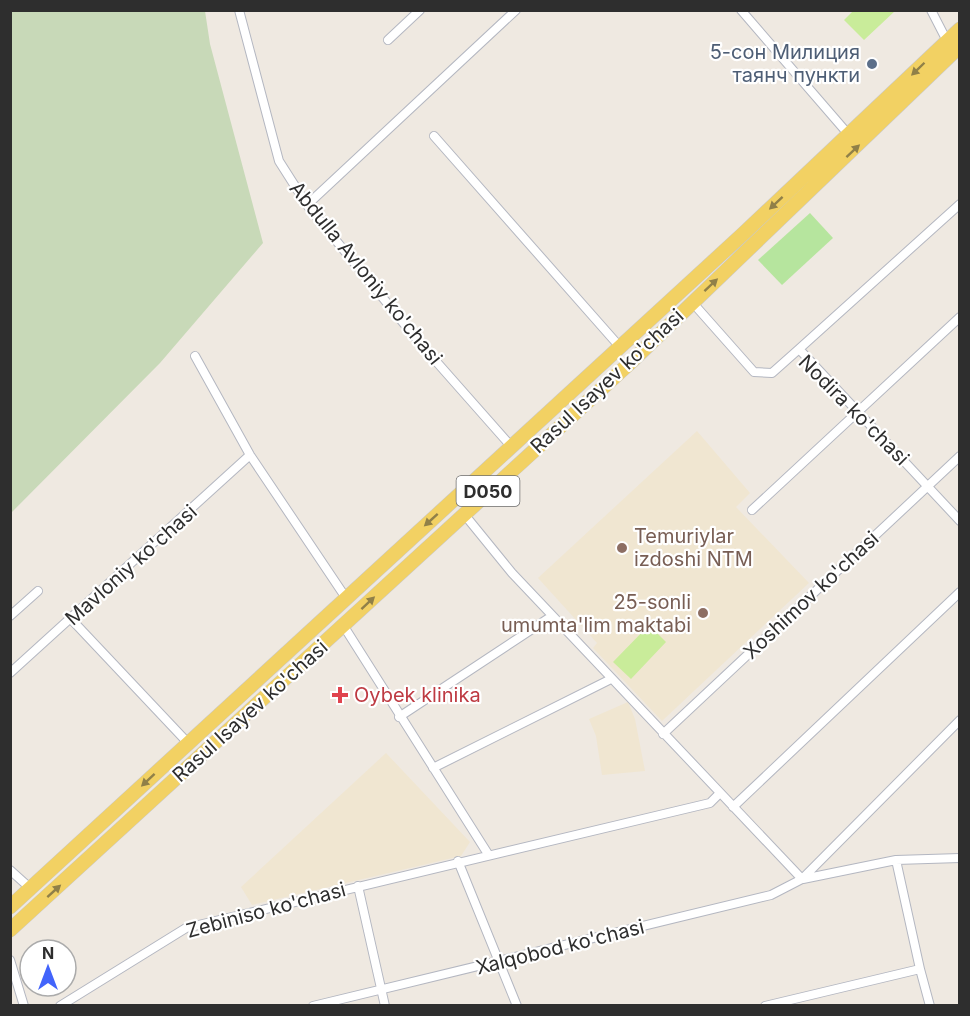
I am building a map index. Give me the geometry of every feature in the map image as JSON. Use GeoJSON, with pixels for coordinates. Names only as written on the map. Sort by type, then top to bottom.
{"type":"FeatureCollection","features":[{"type":"Feature","properties":{"kind":"main road","name":"Rasul Isayev ko'chasi"},"geometry":{"type":"LineString","coordinates":[[10,930],[632,361],[862,143],[953,44],[960,29]]}},
{"type":"Feature","properties":{"kind":"main road","name":"Rasul Isayev ko'chasi"},"geometry":{"type":"LineString","coordinates":[[10,907],[510,445],[620,347],[849,135],[953,44]]}},
{"type":"Feature","properties":{"kind":"main road"},"geometry":{"type":"LineString","coordinates":[[620,347],[632,361]]}},
{"type":"Feature","properties":{"kind":"street","name":"Abdulla Avloniy ko'chasi"},"geometry":{"type":"LineString","coordinates":[[239,10],[279,161],[307,205],[419,342],[510,445]]}},
{"type":"Feature","properties":{"kind":"street"},"geometry":{"type":"LineString","coordinates":[[388,40],[420,10]]}},
{"type":"Feature","properties":{"kind":"street"},"geometry":{"type":"LineString","coordinates":[[307,205],[516,10]]}},
{"type":"Feature","properties":{"kind":"street"},"geometry":{"type":"LineString","coordinates":[[931,10],[953,44]]}},
{"type":"Feature","properties":{"kind":"street"},"geometry":{"type":"LineString","coordinates":[[745,12],[849,135]]}},
{"type":"Feature","properties":{"kind":"street"},"geometry":{"type":"LineString","coordinates":[[434,136],[620,347]]}},
{"type":"Feature","properties":{"kind":"street"},"geometry":{"type":"LineString","coordinates":[[799,349],[960,204]]}},
{"type":"Feature","properties":{"kind":"street","name":"Nodira ko'chasi"},"geometry":{"type":"LineString","coordinates":[[692,302],[754,372],[772,372],[799,349],[960,520]]}},
{"type":"Feature","properties":{"kind":"street"},"geometry":{"type":"LineString","coordinates":[[752,510],[960,318]]}},
{"type":"Feature","properties":{"kind":"street"},"geometry":{"type":"LineString","coordinates":[[195,356],[250,455],[346,598]]}},
{"type":"Feature","properties":{"kind":"street","name":"Mavloniy ko'chasi"},"geometry":{"type":"LineString","coordinates":[[10,673],[250,455]]}},
{"type":"Feature","properties":{"kind":"street","name":"Xoshimov ko'chasi"},"geometry":{"type":"LineString","coordinates":[[663,734],[960,456]]}},
{"type":"Feature","properties":{"kind":"street"},"geometry":{"type":"LineString","coordinates":[[464,514],[512,573],[802,879]]}},
{"type":"Feature","properties":{"kind":"street"},"geometry":{"type":"LineString","coordinates":[[10,616],[38,591]]}},
{"type":"Feature","properties":{"kind":"street"},"geometry":{"type":"LineString","coordinates":[[733,807],[960,592]]}},
{"type":"Feature","properties":{"kind":"street"},"geometry":{"type":"LineString","coordinates":[[399,717],[552,615]]}},
{"type":"Feature","properties":{"kind":"street"},"geometry":{"type":"LineString","coordinates":[[71,619],[188,743]]}},
{"type":"Feature","properties":{"kind":"street"},"geometry":{"type":"LineString","coordinates":[[343,626],[488,854]]}},
{"type":"Feature","properties":{"kind":"street"},"geometry":{"type":"LineString","coordinates":[[433,768],[611,679]]}},
{"type":"Feature","properties":{"kind":"street"},"geometry":{"type":"LineString","coordinates":[[802,879],[960,720]]}},
{"type":"Feature","properties":{"kind":"street","name":"Zebiniso ko'chasi"},"geometry":{"type":"LineString","coordinates":[[60,1005],[186,928],[458,861],[710,803],[720,793]]}},
{"type":"Feature","properties":{"kind":"street"},"geometry":{"type":"LineString","coordinates":[[802,879],[897,860],[960,858]]}},
{"type":"Feature","properties":{"kind":"street"},"geometry":{"type":"LineString","coordinates":[[897,860],[930,1005]]}},
{"type":"Feature","properties":{"kind":"street"},"geometry":{"type":"LineString","coordinates":[[458,861],[517,1005]]}},
{"type":"Feature","properties":{"kind":"street"},"geometry":{"type":"LineString","coordinates":[[11,872],[30,888]]}},
{"type":"Feature","properties":{"kind":"street","name":"Xalqobod ko'chasi"},"geometry":{"type":"LineString","coordinates":[[314,1005],[771,896],[802,879]]}},
{"type":"Feature","properties":{"kind":"street"},"geometry":{"type":"LineString","coordinates":[[358,886],[385,1005]]}},
{"type":"Feature","properties":{"kind":"street"},"geometry":{"type":"LineString","coordinates":[[10,960],[24,1005]]}},
{"type":"Feature","properties":{"kind":"street"},"geometry":{"type":"LineString","coordinates":[[765,1005],[920,969]]}},
{"type":"Feature","properties":{"kind":"shaded area"},"geometry":{"type":"Polygon","coordinates":[[[697,431],[750,493],[736,507],[809,583],[662,721],[593,648],[597,643],[538,578],[697,431]]]}},
{"type":"Feature","properties":{"kind":"shaded area"},"geometry":{"type":"Polygon","coordinates":[[[628,702],[635,719],[645,771],[602,775],[596,736],[589,719],[628,702]]]}},
{"type":"Feature","properties":{"kind":"shaded area"},"geometry":{"type":"Polygon","coordinates":[[[386,753],[470,842],[461,856],[252,905],[241,887],[386,753]]]}},
{"type":"Feature","properties":{"kind":"green space"},"geometry":{"type":"Polygon","coordinates":[[[11,10],[205,11],[210,44],[263,243],[160,363],[11,513],[11,10]]]}},
{"type":"Feature","properties":{"kind":"green space"},"geometry":{"type":"Polygon","coordinates":[[[853,11],[895,11],[864,40],[844,20],[853,11]]]}},
{"type":"Feature","properties":{"kind":"green space"},"geometry":{"type":"Polygon","coordinates":[[[810,213],[833,238],[782,285],[758,260],[810,213]]]}},
{"type":"Feature","properties":{"kind":"green space"},"geometry":{"type":"Polygon","coordinates":[[[649,625],[666,642],[631,679],[613,662],[649,625]]]}},
{"type":"Feature","properties":{"kind":"place","name":"5-сон Милиция таянч пункти"},"geometry":{"type":"Point","coordinates":[872,64]}},
{"type":"Feature","properties":{"kind":"place","name":"Temuriylar izdoshi NTM"},"geometry":{"type":"Point","coordinates":[622,548]}},
{"type":"Feature","properties":{"kind":"place","name":"25-sonli umumta'lim maktabi"},"geometry":{"type":"Point","coordinates":[703,613]}},
{"type":"Feature","properties":{"kind":"place","name":"Oybek klinika"},"geometry":{"type":"Point","coordinates":[340,695]}}]}
